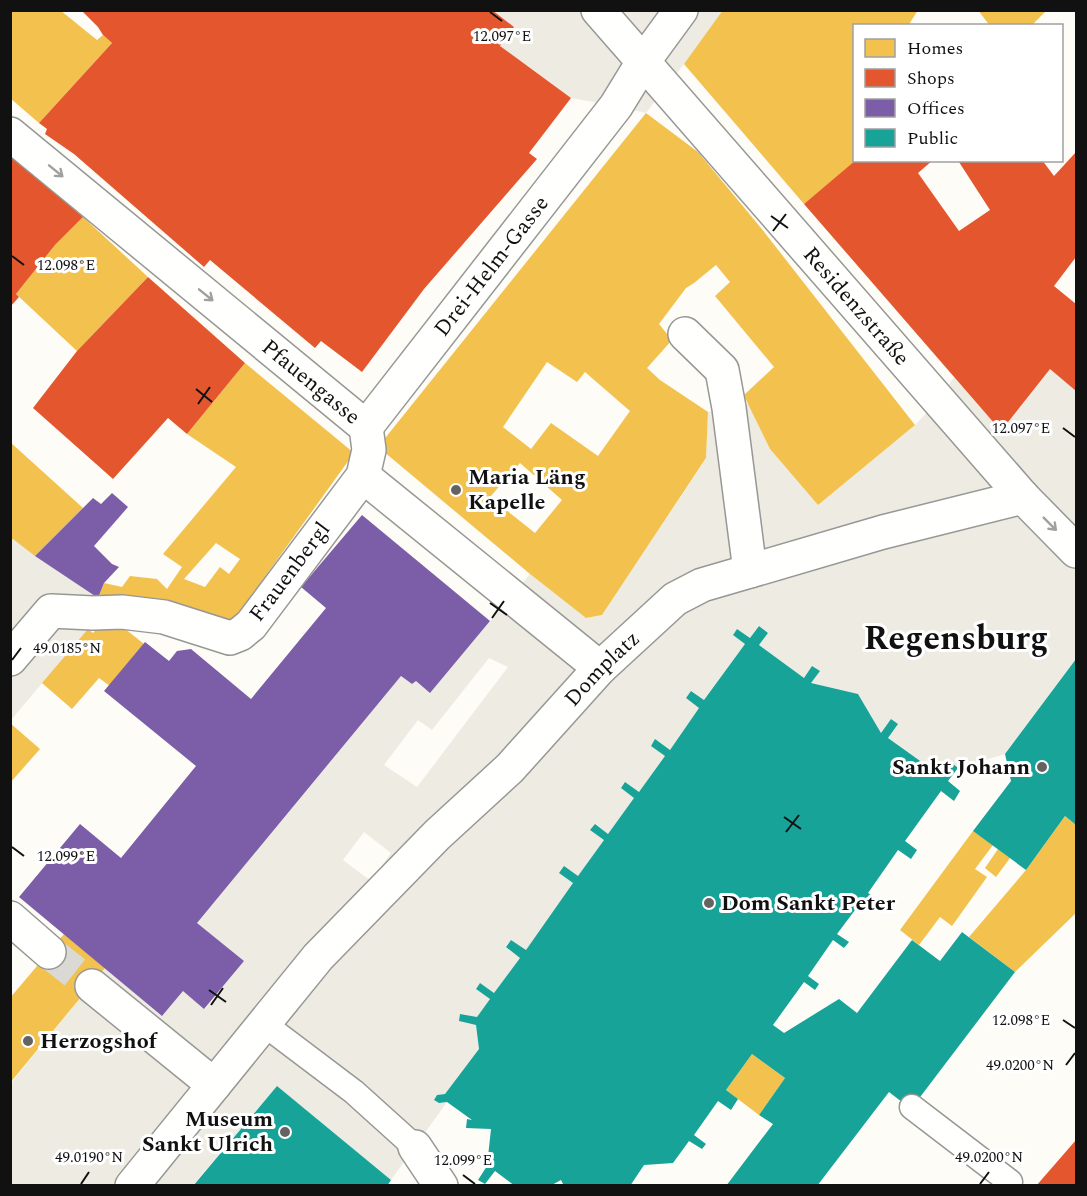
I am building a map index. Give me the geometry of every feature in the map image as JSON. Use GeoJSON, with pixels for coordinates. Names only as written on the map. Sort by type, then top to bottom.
{"type":"FeatureCollection","features":[{"type":"Feature","properties":{"kind":"street","name":"Residenzstraße"},"geometry":{"type":"LineString","coordinates":[[598,10],[1023,497]]}},
{"type":"Feature","properties":{"kind":"street","name":"Drei-Helm-Gasse"},"geometry":{"type":"LineString","coordinates":[[366,427],[616,106],[643,62],[681,10]]}},
{"type":"Feature","properties":{"kind":"street","name":"Pfauengasse"},"geometry":{"type":"LineString","coordinates":[[10,134],[366,427],[369,450],[363,476]]}},
{"type":"Feature","properties":{"kind":"street"},"geometry":{"type":"LineString","coordinates":[[685,334],[722,370],[750,571]]}},
{"type":"Feature","properties":{"kind":"street"},"geometry":{"type":"LineString","coordinates":[[363,476],[600,668]]}},
{"type":"Feature","properties":{"kind":"street","name":"Frauenbergl"},"geometry":{"type":"LineString","coordinates":[[10,659],[51,611],[122,612],[164,617],[230,638],[240,634],[251,625],[363,476]]}},
{"type":"Feature","properties":{"kind":"street"},"geometry":{"type":"LineString","coordinates":[[1023,497],[1077,550]]}},
{"type":"Feature","properties":{"kind":"street","name":"Domplatz"},"geometry":{"type":"LineString","coordinates":[[132,1185],[318,957],[436,835],[510,768],[600,668],[675,599],[702,585],[883,532],[1023,497]]}},
{"type":"Feature","properties":{"kind":"street"},"geometry":{"type":"LineString","coordinates":[[10,918],[49,952]]}},
{"type":"Feature","properties":{"kind":"street"},"geometry":{"type":"LineString","coordinates":[[92,986],[223,1073]]}},
{"type":"Feature","properties":{"kind":"street"},"geometry":{"type":"LineString","coordinates":[[415,1147],[441,1185]]}},
{"type":"Feature","properties":{"kind":"lane"},"geometry":{"type":"LineString","coordinates":[[264,1024],[354,1092],[415,1147]]}},
{"type":"Feature","properties":{"kind":"lane"},"geometry":{"type":"LineString","coordinates":[[912,1107],[1010,1182],[1007,1185]]}},
{"type":"Feature","properties":{"kind":"shaded area"},"geometry":{"type":"Polygon","coordinates":[[[492,11],[723,11],[646,113],[571,98],[500,46],[514,27],[492,11]]]}},
{"type":"Feature","properties":{"kind":"shaded area"},"geometry":{"type":"Polygon","coordinates":[[[1050,369],[1076,391],[1076,659],[1005,754],[958,768],[947,760],[937,773],[888,738],[898,724],[891,719],[881,733],[858,694],[811,683],[820,671],[812,666],[804,678],[759,645],[768,633],[759,626],[750,638],[737,629],[733,635],[745,644],[704,700],[692,691],[686,698],[699,708],[670,750],[656,740],[651,745],[665,756],[639,792],[625,782],[621,788],[634,798],[608,834],[595,824],[604,840],[578,876],[564,867],[559,873],[573,883],[526,950],[511,940],[506,946],[520,958],[494,993],[480,983],[476,989],[490,999],[477,1017],[461,1014],[459,1021],[476,1025],[479,1049],[445,1094],[437,1095],[434,1100],[439,1103],[447,1102],[391,1180],[277,1086],[193,1185],[11,1186],[11,1083],[105,968],[162,1016],[183,991],[205,1009],[244,961],[197,923],[401,676],[412,684],[416,681],[430,693],[530,574],[586,618],[602,615],[706,459],[708,412],[748,404],[770,449],[818,505],[915,425],[939,400],[954,377],[1001,431],[1050,369]],[[489,658],[432,730],[418,720],[384,765],[417,787],[508,667],[489,658]],[[364,832],[343,860],[371,881],[391,853],[364,832]]]}},
{"type":"Feature","properties":{"kind":"shaded area"},"geometry":{"type":"Polygon","coordinates":[[[13,539],[98,598],[88,629],[11,720],[10,542],[13,539]]]}},
{"type":"Feature","properties":{"kind":"building: Homes"},"geometry":{"type":"Polygon","coordinates":[[[10,10],[60,10],[97,40],[103,35],[112,43],[39,123],[10,98],[10,10]]]}},
{"type":"Feature","properties":{"kind":"building: Homes"},"geometry":{"type":"Polygon","coordinates":[[[723,10],[918,10],[909,24],[853,24],[853,162],[855,162],[804,204],[684,64],[723,10]]]}},
{"type":"Feature","properties":{"kind":"building: Homes"},"geometry":{"type":"Polygon","coordinates":[[[978,10],[1047,10],[1033,24],[988,24],[978,10]]]}},
{"type":"Feature","properties":{"kind":"building: Homes"},"geometry":{"type":"Polygon","coordinates":[[[646,113],[698,152],[761,228],[915,425],[818,505],[770,449],[744,395],[774,367],[715,296],[730,282],[716,265],[686,288],[659,324],[672,340],[647,368],[660,380],[708,412],[706,458],[602,615],[586,618],[383,451],[382,442],[646,113]],[[547,362],[503,427],[531,449],[551,423],[598,456],[630,411],[585,372],[577,382],[547,362]],[[520,463],[490,497],[535,533],[562,500],[520,463]]]}},
{"type":"Feature","properties":{"kind":"building: Homes"},"geometry":{"type":"Polygon","coordinates":[[[83,217],[148,277],[77,351],[16,294],[55,245],[83,217]]]}},
{"type":"Feature","properties":{"kind":"building: Homes"},"geometry":{"type":"Polygon","coordinates":[[[245,363],[354,453],[233,621],[98,598],[104,583],[122,587],[130,576],[157,579],[167,589],[182,567],[163,554],[236,467],[187,434],[245,363]],[[216,543],[184,579],[205,587],[220,567],[229,574],[240,559],[216,543]]]}},
{"type":"Feature","properties":{"kind":"building: Homes"},"geometry":{"type":"Polygon","coordinates":[[[10,442],[83,508],[35,556],[13,539],[10,542],[10,442]]]}},
{"type":"Feature","properties":{"kind":"building: Homes"},"geometry":{"type":"Polygon","coordinates":[[[119,624],[144,644],[110,686],[99,678],[72,709],[42,683],[88,629],[93,633],[100,625],[119,624]]]}},
{"type":"Feature","properties":{"kind":"building: Homes"},"geometry":{"type":"Polygon","coordinates":[[[10,723],[40,749],[10,783],[10,723]]]}},
{"type":"Feature","properties":{"kind":"building: Homes"},"geometry":{"type":"Polygon","coordinates":[[[1065,816],[1076,825],[1076,913],[1015,972],[969,937],[1026,870],[1065,816]]]}},
{"type":"Feature","properties":{"kind":"building: Homes"},"geometry":{"type":"Polygon","coordinates":[[[973,831],[993,845],[975,869],[987,877],[952,926],[940,917],[919,945],[900,930],[973,831]]]}},
{"type":"Feature","properties":{"kind":"building: Homes"},"geometry":{"type":"Polygon","coordinates":[[[998,849],[1010,858],[996,877],[985,868],[998,849]]]}},
{"type":"Feature","properties":{"kind":"building: Homes","name":"Herzogshof"},"geometry":{"type":"Polygon","coordinates":[[[64,934],[105,968],[10,1083],[10,998],[64,934]]]}},
{"type":"Feature","properties":{"kind":"building: Homes"},"geometry":{"type":"Polygon","coordinates":[[[752,1054],[785,1078],[759,1115],[726,1090],[752,1054]]]}},
{"type":"Feature","properties":{"kind":"building: Shops"},"geometry":{"type":"Polygon","coordinates":[[[81,10],[492,10],[514,27],[500,46],[571,98],[529,153],[537,159],[424,289],[362,372],[321,341],[315,348],[210,260],[204,267],[74,154],[45,134],[47,129],[39,123],[112,43],[81,10]]]}},
{"type":"Feature","properties":{"kind":"building: Shops"},"geometry":{"type":"Polygon","coordinates":[[[1076,152],[1076,257],[1054,286],[1076,304],[1076,391],[1050,369],[1001,431],[804,204],[854,162],[931,162],[918,173],[959,231],[990,210],[959,162],[1044,162],[1054,176],[1076,152]]]}},
{"type":"Feature","properties":{"kind":"building: Shops"},"geometry":{"type":"Polygon","coordinates":[[[10,154],[83,217],[55,245],[16,294],[19,297],[10,307],[10,154]]]}},
{"type":"Feature","properties":{"kind":"building: Shops"},"geometry":{"type":"Polygon","coordinates":[[[148,277],[245,363],[187,434],[168,418],[113,479],[33,408],[77,351],[148,277]]]}},
{"type":"Feature","properties":{"kind":"building: Shops"},"geometry":{"type":"Polygon","coordinates":[[[1076,1140],[1076,1186],[1036,1186],[1076,1140]]]}},
{"type":"Feature","properties":{"kind":"building: Offices"},"geometry":{"type":"Polygon","coordinates":[[[112,493],[128,507],[94,546],[112,564],[119,567],[104,583],[98,598],[35,556],[93,498],[101,504],[112,493]]]}},
{"type":"Feature","properties":{"kind":"building: Offices"},"geometry":{"type":"Polygon","coordinates":[[[362,515],[490,621],[430,693],[416,681],[412,684],[401,676],[197,923],[244,961],[204,1009],[183,991],[162,1016],[19,897],[80,824],[121,858],[196,766],[104,691],[145,642],[169,661],[177,651],[191,649],[251,699],[326,608],[301,587],[362,515]]]}},
{"type":"Feature","properties":{"kind":"building: Public","name":"Dom Sankt Peter"},"geometry":{"type":"Polygon","coordinates":[[[759,626],[768,633],[759,645],[804,678],[812,666],[820,671],[811,683],[858,694],[881,733],[891,719],[898,724],[888,738],[937,773],[947,759],[958,768],[948,781],[960,791],[954,801],[941,791],[905,841],[917,850],[911,859],[898,850],[868,893],[879,900],[875,906],[864,898],[837,934],[849,942],[844,948],[833,940],[808,976],[819,984],[815,990],[804,982],[773,1025],[784,1033],[839,999],[857,1013],[912,940],[940,961],[962,932],[1015,972],[911,1109],[889,1092],[817,1186],[726,1186],[773,1124],[759,1115],[785,1078],[752,1054],[726,1090],[738,1099],[731,1110],[718,1101],[694,1135],[706,1144],[702,1149],[689,1141],[673,1163],[644,1165],[630,1186],[564,1186],[561,1180],[550,1186],[515,1186],[495,1171],[485,1184],[478,1180],[487,1166],[491,1129],[466,1128],[467,1119],[472,1120],[447,1102],[439,1103],[434,1100],[437,1095],[445,1094],[479,1049],[476,1025],[459,1021],[460,1014],[477,1017],[490,999],[476,989],[480,983],[494,993],[520,958],[506,947],[511,940],[526,950],[573,883],[559,873],[564,866],[578,876],[604,840],[590,830],[595,824],[608,834],[634,798],[621,788],[625,782],[639,792],[665,756],[651,746],[655,739],[670,750],[699,708],[686,698],[691,691],[704,700],[745,644],[733,635],[737,629],[750,638],[759,626]]]}},
{"type":"Feature","properties":{"kind":"building: Public","name":"Sankt Johann"},"geometry":{"type":"Polygon","coordinates":[[[1076,659],[1076,825],[1065,816],[1026,870],[973,831],[1011,781],[1005,754],[1076,659]]]}},
{"type":"Feature","properties":{"kind":"building: Public","name":"Museum Sankt Ulrich"},"geometry":{"type":"Polygon","coordinates":[[[277,1086],[391,1180],[387,1186],[193,1186],[277,1086]]]}},
{"type":"Feature","properties":{"kind":"tunnel"},"geometry":{"type":"LineString","coordinates":[[49,952],[92,986]]}},
{"type":"Feature","properties":{"kind":"place","name":"Maria Läng Kapelle"},"geometry":{"type":"Point","coordinates":[456,490]}},
{"type":"Feature","properties":{"kind":"place","name":"Sankt Johann"},"geometry":{"type":"Point","coordinates":[1042,767]}},
{"type":"Feature","properties":{"kind":"place","name":"Dom Sankt Peter"},"geometry":{"type":"Point","coordinates":[709,903]}},
{"type":"Feature","properties":{"kind":"place","name":"Herzogshof"},"geometry":{"type":"Point","coordinates":[28,1041]}},
{"type":"Feature","properties":{"kind":"place","name":"Museum Sankt Ulrich"},"geometry":{"type":"Point","coordinates":[285,1132]}},
{"type":"Feature","properties":{"kind":"district","name":"Regensburg"},"geometry":{"type":"Point","coordinates":[956,639]}}]}
